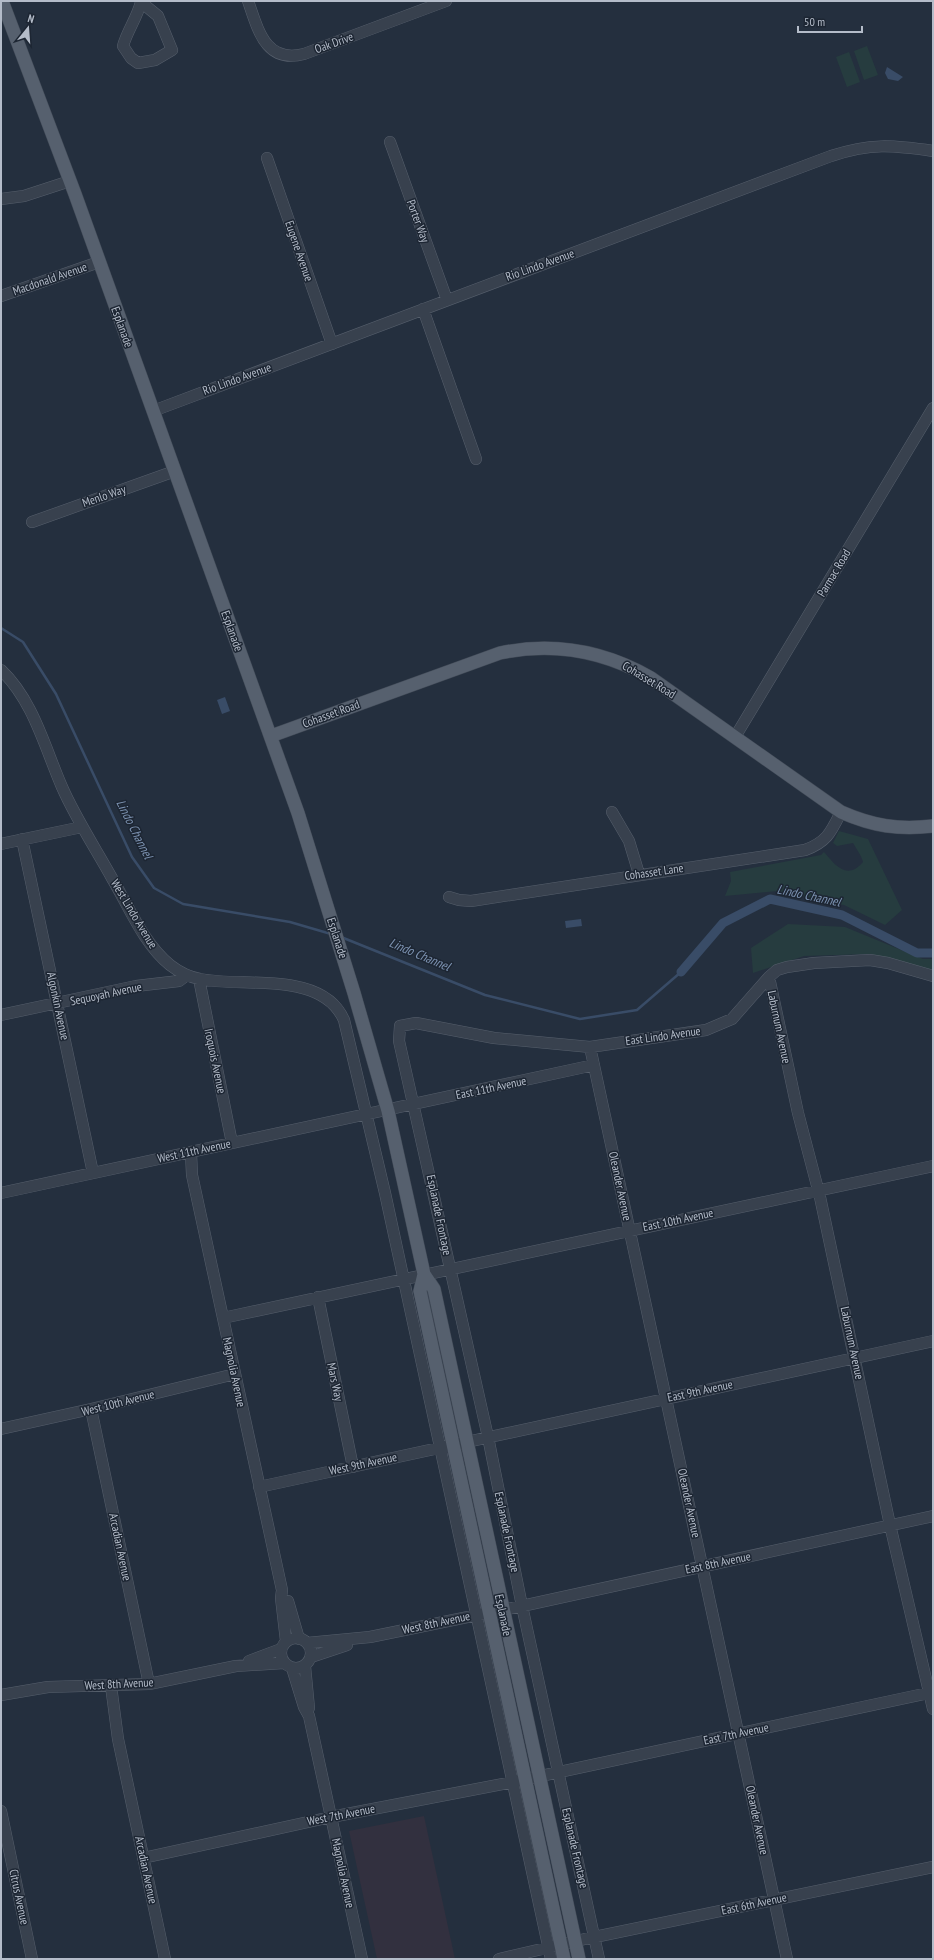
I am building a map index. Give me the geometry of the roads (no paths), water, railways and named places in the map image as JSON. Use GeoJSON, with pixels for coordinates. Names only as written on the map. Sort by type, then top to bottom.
{"type":"FeatureCollection","features":[{"type":"Feature","properties":{"kind":"main road","name":"Esplanade"},"geometry":{"type":"LineString","coordinates":[[2,1],[100,262],[298,813],[354,993],[388,1111],[424,1274],[434,1289],[467,1441],[496,1611],[519,1780],[555,1946],[564,1959]]}},
{"type":"Feature","properties":{"kind":"main road","name":"Cohasset Road"},"geometry":{"type":"LineString","coordinates":[[271,736],[497,654],[516,650],[551,648],[588,652],[632,666],[652,678],[841,812],[863,821],[893,828],[933,826]]}},
{"type":"Feature","properties":{"kind":"main road","name":"Esplanade"},"geometry":{"type":"LineString","coordinates":[[424,1274],[420,1291],[453,1444],[539,1776],[579,1959]]}},
{"type":"Feature","properties":{"kind":"street","name":"Oak Drive"},"geometry":{"type":"LineString","coordinates":[[248,1],[264,42],[273,50],[292,56],[304,54],[446,1]]}},
{"type":"Feature","properties":{"kind":"street"},"geometry":{"type":"LineString","coordinates":[[140,2],[158,16],[172,50],[155,60],[138,63],[130,58],[123,46],[125,37],[138,15],[140,2]]}},
{"type":"Feature","properties":{"kind":"street","name":"Porter Way"},"geometry":{"type":"LineString","coordinates":[[390,142],[447,300]]}},
{"type":"Feature","properties":{"kind":"street","name":"Rio Lindo Avenue"},"geometry":{"type":"LineString","coordinates":[[153,411],[831,156],[857,149],[896,145],[933,151]]}},
{"type":"Feature","properties":{"kind":"street","name":"Eugene Avenue"},"geometry":{"type":"LineString","coordinates":[[267,158],[332,344]]}},
{"type":"Feature","properties":{"kind":"street"},"geometry":{"type":"LineString","coordinates":[[1,199],[24,196],[70,180]]}},
{"type":"Feature","properties":{"kind":"street","name":"Macdonald Avenue"},"geometry":{"type":"LineString","coordinates":[[1,296],[100,262]]}},
{"type":"Feature","properties":{"kind":"street"},"geometry":{"type":"LineString","coordinates":[[423,309],[476,459]]}},
{"type":"Feature","properties":{"kind":"street","name":"Parmac Road"},"geometry":{"type":"LineString","coordinates":[[735,737],[933,408]]}},
{"type":"Feature","properties":{"kind":"street","name":"Menlo Way"},"geometry":{"type":"LineString","coordinates":[[32,522],[175,471]]}},
{"type":"Feature","properties":{"kind":"street","name":"West Lindo Avenue"},"geometry":{"type":"LineString","coordinates":[[1,670],[16,687],[29,710],[62,787],[82,827],[148,940],[166,961],[187,975],[199,979],[259,982],[290,986],[314,992],[332,1002],[341,1014],[347,1027],[367,1115]]}},
{"type":"Feature","properties":{"kind":"street"},"geometry":{"type":"LineString","coordinates":[[612,812],[630,841],[639,874]]}},
{"type":"Feature","properties":{"kind":"street","name":"Cohasset Lane"},"geometry":{"type":"LineString","coordinates":[[449,897],[471,901],[639,874],[805,850],[825,840],[832,831],[841,812]]}},
{"type":"Feature","properties":{"kind":"street"},"geometry":{"type":"LineString","coordinates":[[1,844],[82,827]]}},
{"type":"Feature","properties":{"kind":"street","name":"Algonkin Avenue"},"geometry":{"type":"LineString","coordinates":[[22,839],[93,1173]]}},
{"type":"Feature","properties":{"kind":"street","name":"East Lindo Avenue"},"geometry":{"type":"LineString","coordinates":[[416,1023],[494,1038],[590,1047],[706,1030],[732,1018],[769,977],[777,970],[787,967],[829,961],[870,960],[888,963],[933,976]]}},
{"type":"Feature","properties":{"kind":"street","name":"Sequoyah Avenue"},"geometry":{"type":"LineString","coordinates":[[1,1015],[58,1004],[136,986],[179,981],[187,975]]}},
{"type":"Feature","properties":{"kind":"street","name":"Laburnum Avenue"},"geometry":{"type":"LineString","coordinates":[[769,977],[798,1113],[818,1191],[855,1358],[890,1525],[931,1693],[933,1709]]}},
{"type":"Feature","properties":{"kind":"street","name":"Iroquois Avenue"},"geometry":{"type":"LineString","coordinates":[[199,979],[232,1143]]}},
{"type":"Feature","properties":{"kind":"street","name":"Esplanade Frontage"},"geometry":{"type":"LineString","coordinates":[[416,1023],[400,1026],[399,1041],[488,1437],[522,1606],[600,1959]]}},
{"type":"Feature","properties":{"kind":"street","name":"Oleander Avenue"},"geometry":{"type":"LineString","coordinates":[[590,1047],[787,1959]]}},
{"type":"Feature","properties":{"kind":"street","name":"East 11th Avenue"},"geometry":{"type":"LineString","coordinates":[[388,1111],[594,1065]]}},
{"type":"Feature","properties":{"kind":"street","name":"West 11th Avenue"},"geometry":{"type":"LineString","coordinates":[[1,1193],[388,1111]]}},
{"type":"Feature","properties":{"kind":"street"},"geometry":{"type":"LineString","coordinates":[[367,1115],[475,1615],[519,1780]]}},
{"type":"Feature","properties":{"kind":"street","name":"Magnolia Avenue"},"geometry":{"type":"LineString","coordinates":[[191,1152],[192,1175],[282,1590],[303,1641]]}},
{"type":"Feature","properties":{"kind":"street","name":"East 10th Avenue"},"geometry":{"type":"LineString","coordinates":[[424,1274],[933,1166]]}},
{"type":"Feature","properties":{"kind":"street"},"geometry":{"type":"LineString","coordinates":[[223,1318],[424,1274]]}},
{"type":"Feature","properties":{"kind":"street","name":"Mars Way"},"geometry":{"type":"LineString","coordinates":[[318,1297],[353,1467]]}},
{"type":"Feature","properties":{"kind":"street","name":"East 9th Avenue"},"geometry":{"type":"LineString","coordinates":[[467,1441],[933,1341]]}},
{"type":"Feature","properties":{"kind":"street","name":"West 10th Avenue"},"geometry":{"type":"LineString","coordinates":[[1,1429],[235,1374]]}},
{"type":"Feature","properties":{"kind":"street","name":"Arcadian Avenue"},"geometry":{"type":"LineString","coordinates":[[91,1409],[149,1684]]}},
{"type":"Feature","properties":{"kind":"street","name":"West 9th Avenue"},"geometry":{"type":"LineString","coordinates":[[259,1487],[467,1441]]}},
{"type":"Feature","properties":{"kind":"street","name":"East 8th Avenue"},"geometry":{"type":"LineString","coordinates":[[496,1611],[933,1516]]}},
{"type":"Feature","properties":{"kind":"street","name":"Magnolia Avenue"},"geometry":{"type":"LineString","coordinates":[[282,1590],[281,1598],[284,1645]]}},
{"type":"Feature","properties":{"kind":"street","name":"West 8th Avenue"},"geometry":{"type":"LineString","coordinates":[[303,1641],[370,1637],[496,1611]]}},
{"type":"Feature","properties":{"kind":"street","name":"West 8th Avenue"},"geometry":{"type":"LineString","coordinates":[[308,1661],[370,1637]]}},
{"type":"Feature","properties":{"kind":"street"},"geometry":{"type":"LineString","coordinates":[[295,1638],[303,1641],[310,1647],[308,1661],[301,1668],[288,1666],[280,1654],[284,1645],[295,1638]]}},
{"type":"Feature","properties":{"kind":"street","name":"West 8th Avenue"},"geometry":{"type":"LineString","coordinates":[[236,1666],[284,1645]]}},
{"type":"Feature","properties":{"kind":"street","name":"Magnolia Avenue"},"geometry":{"type":"LineString","coordinates":[[308,1661],[309,1716]]}},
{"type":"Feature","properties":{"kind":"street","name":"West 8th Avenue"},"geometry":{"type":"LineString","coordinates":[[1,1695],[48,1687],[149,1684],[236,1666],[288,1666]]}},
{"type":"Feature","properties":{"kind":"street","name":"Magnolia Avenue"},"geometry":{"type":"LineString","coordinates":[[288,1666],[309,1716],[362,1959]]}},
{"type":"Feature","properties":{"kind":"street","name":"Arcadian Avenue"},"geometry":{"type":"LineString","coordinates":[[111,1686],[118,1739],[165,1959]]}},
{"type":"Feature","properties":{"kind":"street","name":"East 7th Avenue"},"geometry":{"type":"LineString","coordinates":[[539,1776],[931,1693]]}},
{"type":"Feature","properties":{"kind":"street","name":"West 7th Avenue"},"geometry":{"type":"LineString","coordinates":[[143,1858],[331,1817],[539,1776]]}},
{"type":"Feature","properties":{"kind":"street","name":"Citrus Avenue"},"geometry":{"type":"LineString","coordinates":[[1,1811],[32,1959]]}},
{"type":"Feature","properties":{"kind":"street","name":"East 6th Avenue"},"geometry":{"type":"LineString","coordinates":[[499,1959],[575,1941],[933,1867]]}},
{"type":"Feature","properties":{"kind":"street"},"geometry":{"type":"LineString","coordinates":[[551,1959],[555,1946]]}},
{"type":"Feature","properties":{"kind":"water"},"geometry":{"type":"Polygon","coordinates":[[[887,67],[903,77],[898,81],[888,79],[885,73],[887,67]]]}},
{"type":"Feature","properties":{"kind":"water"},"geometry":{"type":"Polygon","coordinates":[[[225,697],[230,711],[222,714],[217,700],[225,697]]]}},
{"type":"Feature","properties":{"kind":"water"},"geometry":{"type":"Polygon","coordinates":[[[581,919],[582,926],[566,928],[565,921],[581,919]]]}},
{"type":"Feature","properties":{"kind":"waterway","name":"Lindo Channel"},"geometry":{"type":"LineString","coordinates":[[1,628],[23,642],[56,694],[132,857],[154,888],[183,904],[290,922],[331,934]]}},
{"type":"Feature","properties":{"kind":"waterway","name":"Lindo Channel"},"geometry":{"type":"LineString","coordinates":[[681,972],[723,923],[770,899],[842,915],[917,953],[933,953]]}},
{"type":"Feature","properties":{"kind":"waterway","name":"Lindo Channel"},"geometry":{"type":"LineString","coordinates":[[341,937],[485,995],[580,1019],[637,1010],[681,972]]}}]}
